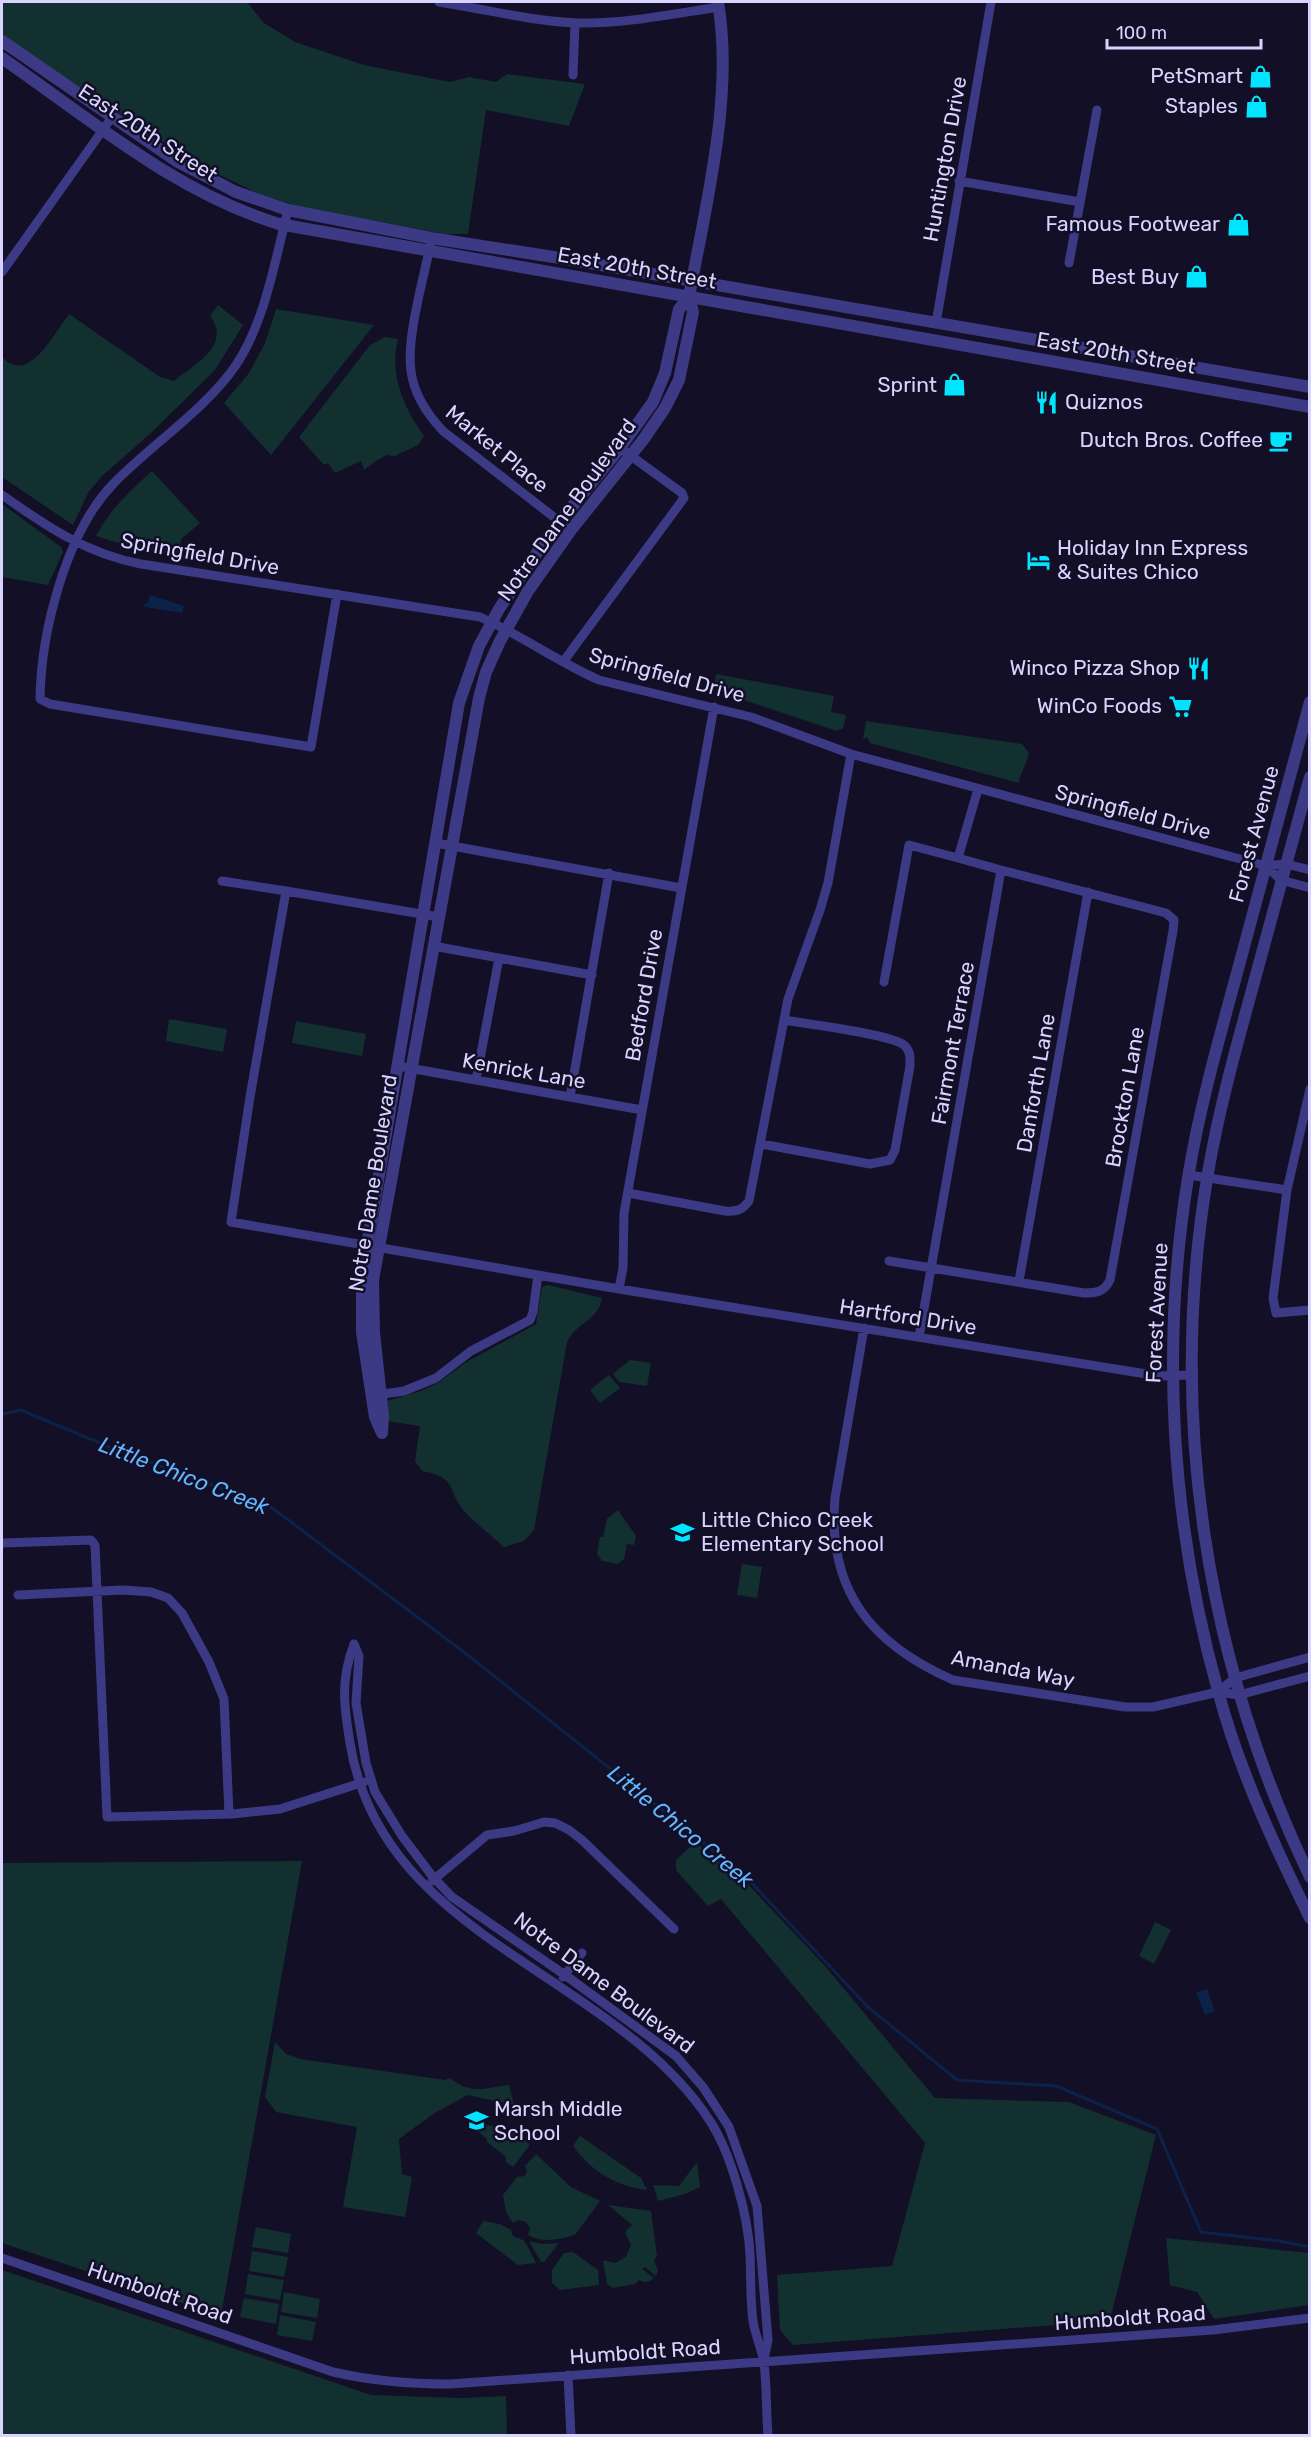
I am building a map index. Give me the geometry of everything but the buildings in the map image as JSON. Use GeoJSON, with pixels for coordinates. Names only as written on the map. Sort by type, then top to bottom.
{"type":"FeatureCollection","features":[{"type":"Feature","properties":{"kind":"street"},"geometry":{"type":"LineString","coordinates":[[440,2],[542,20],[575,22],[603,22],[719,4]]}},
{"type":"Feature","properties":{"kind":"street","name":"Huntington Drive"},"geometry":{"type":"LineString","coordinates":[[936,323],[991,2]]}},
{"type":"Feature","properties":{"kind":"street","name":"Notre Dame Boulevard"},"geometry":{"type":"LineString","coordinates":[[377,1395],[373,1246],[399,1066],[459,704],[479,646],[492,622],[560,522],[665,408],[679,380],[693,312],[689,297],[722,97],[723,56],[719,4]]}},
{"type":"Feature","properties":{"kind":"street"},"geometry":{"type":"LineString","coordinates":[[573,75],[575,22]]}},
{"type":"Feature","properties":{"kind":"street","name":"East 20th Street"},"geometry":{"type":"LineString","coordinates":[[2,41],[173,159],[206,178],[247,197],[288,210],[1310,387]]}},
{"type":"Feature","properties":{"kind":"street","name":"East 20th Street"},"geometry":{"type":"LineString","coordinates":[[2,58],[194,190],[235,210],[284,226],[430,247],[800,318],[1310,407]]}},
{"type":"Feature","properties":{"kind":"street"},"geometry":{"type":"LineString","coordinates":[[1069,264],[1097,110]]}},
{"type":"Feature","properties":{"kind":"street"},"geometry":{"type":"LineString","coordinates":[[2,272],[112,117]]}},
{"type":"Feature","properties":{"kind":"street"},"geometry":{"type":"LineString","coordinates":[[959,181],[1080,202]]}},
{"type":"Feature","properties":{"kind":"street"},"geometry":{"type":"LineString","coordinates":[[288,210],[260,314],[238,362],[219,386],[107,490],[93,509],[64,568],[56,595],[40,677],[40,699],[50,704],[311,747],[338,594]]}},
{"type":"Feature","properties":{"kind":"street","name":"East 20th Street"},"geometry":{"type":"LineString","coordinates":[[430,247],[470,249],[483,245]]}},
{"type":"Feature","properties":{"kind":"street","name":"Market Place"},"geometry":{"type":"LineString","coordinates":[[430,247],[411,345],[411,371],[421,403],[431,420],[443,431],[571,530]]}},
{"type":"Feature","properties":{"kind":"street"},"geometry":{"type":"LineString","coordinates":[[563,662],[684,498],[682,494],[625,451]]}},
{"type":"Feature","properties":{"kind":"street","name":"Notre Dame Boulevard"},"geometry":{"type":"LineString","coordinates":[[373,1246],[412,1069],[479,698],[486,672],[506,628],[528,591],[625,451]]}},
{"type":"Feature","properties":{"kind":"street","name":"Springfield Drive"},"geometry":{"type":"LineString","coordinates":[[2,495],[76,543],[108,556],[141,564],[459,613],[506,628],[563,662],[600,680],[751,717],[851,754],[978,789],[1266,866],[1286,864],[1310,870]]}},
{"type":"Feature","properties":{"kind":"street","name":"Forest Avenue"},"geometry":{"type":"LineString","coordinates":[[1310,702],[1209,1079],[1189,1175],[1176,1282],[1173,1376],[1177,1461],[1184,1530],[1195,1594],[1218,1692],[1256,1801],[1310,1918]]}},
{"type":"Feature","properties":{"kind":"street","name":"Bedford Drive"},"geometry":{"type":"LineString","coordinates":[[620,1289],[623,1268],[624,1213],[714,707]]}},
{"type":"Feature","properties":{"kind":"street"},"geometry":{"type":"LineString","coordinates":[[628,1192],[735,1212],[743,1209],[749,1201],[788,999],[828,883],[851,754]]}},
{"type":"Feature","properties":{"kind":"street","name":"Forest Avenue"},"geometry":{"type":"LineString","coordinates":[[1310,777],[1226,1087],[1207,1178],[1194,1286],[1192,1375],[1196,1474],[1214,1597],[1234,1678],[1258,1754],[1310,1877]]}},
{"type":"Feature","properties":{"kind":"street"},"geometry":{"type":"LineString","coordinates":[[958,858],[978,789]]}},
{"type":"Feature","properties":{"kind":"street"},"geometry":{"type":"LineString","coordinates":[[436,843],[681,888]]}},
{"type":"Feature","properties":{"kind":"street"},"geometry":{"type":"LineString","coordinates":[[884,982],[909,845],[1088,892]]}},
{"type":"Feature","properties":{"kind":"street","name":"Springfield Drive"},"geometry":{"type":"LineString","coordinates":[[1266,866],[1281,880],[1310,888]]}},
{"type":"Feature","properties":{"kind":"street","name":"Fairmont Terrace"},"geometry":{"type":"LineString","coordinates":[[919,1337],[1001,870]]}},
{"type":"Feature","properties":{"kind":"street"},"geometry":{"type":"LineString","coordinates":[[570,1097],[609,873]]}},
{"type":"Feature","properties":{"kind":"street"},"geometry":{"type":"LineString","coordinates":[[222,881],[439,916]]}},
{"type":"Feature","properties":{"kind":"street","name":"Hartford Drive"},"geometry":{"type":"LineString","coordinates":[[286,891],[251,1090],[231,1222],[620,1289],[1159,1376],[1192,1375]]}},
{"type":"Feature","properties":{"kind":"street","name":"Brockton Lane"},"geometry":{"type":"LineString","coordinates":[[1019,1281],[1096,1293],[1106,1289],[1110,1280],[1173,931],[1174,920],[1166,913],[1088,892]]}},
{"type":"Feature","properties":{"kind":"street","name":"Danforth Lane"},"geometry":{"type":"LineString","coordinates":[[1019,1281],[1088,892]]}},
{"type":"Feature","properties":{"kind":"street"},"geometry":{"type":"LineString","coordinates":[[433,946],[592,975]]}},
{"type":"Feature","properties":{"kind":"street"},"geometry":{"type":"LineString","coordinates":[[476,1080],[499,958]]}},
{"type":"Feature","properties":{"kind":"street"},"geometry":{"type":"LineString","coordinates":[[761,1144],[870,1164],[890,1160],[895,1150],[910,1066],[910,1055],[906,1046],[886,1037],[784,1020]]}},
{"type":"Feature","properties":{"kind":"street","name":"Kenrick Lane"},"geometry":{"type":"LineString","coordinates":[[399,1066],[642,1110]]}},
{"type":"Feature","properties":{"kind":"street"},"geometry":{"type":"LineString","coordinates":[[1310,1089],[1287,1190],[1273,1298],[1276,1313],[1310,1310]]}},
{"type":"Feature","properties":{"kind":"street"},"geometry":{"type":"LineString","coordinates":[[1189,1175],[1287,1190]]}},
{"type":"Feature","properties":{"kind":"street"},"geometry":{"type":"LineString","coordinates":[[889,1261],[1019,1281]]}},
{"type":"Feature","properties":{"kind":"street"},"geometry":{"type":"LineString","coordinates":[[377,1395],[404,1391],[436,1378],[471,1351],[530,1320],[538,1275]]}},
{"type":"Feature","properties":{"kind":"street","name":"Amanda Way"},"geometry":{"type":"LineString","coordinates":[[864,1328],[835,1498],[833,1525],[836,1551],[845,1584],[870,1622],[888,1641],[929,1670],[953,1680],[1007,1690],[1125,1707],[1153,1707],[1218,1692]]}},
{"type":"Feature","properties":{"kind":"street"},"geometry":{"type":"LineString","coordinates":[[2,1543],[91,1540],[95,1545],[107,1817],[229,1815],[280,1809],[371,1779]]}},
{"type":"Feature","properties":{"kind":"street"},"geometry":{"type":"LineString","coordinates":[[18,1595],[97,1591],[151,1592],[168,1598],[182,1613],[214,1670],[224,1699],[229,1815]]}},
{"type":"Feature","properties":{"kind":"street","name":"Notre Dame Boulevard"},"geometry":{"type":"LineString","coordinates":[[354,1644],[359,1656],[356,1703],[371,1779],[375,1792],[402,1836],[452,1897],[565,1975],[676,2056],[704,2087],[729,2127],[757,2206],[768,2340],[764,2362],[753,2323],[747,2229],[736,2183],[711,2122],[685,2088],[655,2057],[557,1985],[466,1924],[401,1860],[381,1831],[352,1759],[343,1696],[346,1666],[354,1644]]}},
{"type":"Feature","properties":{"kind":"street"},"geometry":{"type":"LineString","coordinates":[[1218,1692],[1234,1678],[1310,1657]]}},
{"type":"Feature","properties":{"kind":"street"},"geometry":{"type":"LineString","coordinates":[[1218,1692],[1239,1695],[1310,1676]]}},
{"type":"Feature","properties":{"kind":"street"},"geometry":{"type":"LineString","coordinates":[[426,1886],[487,1834],[514,1831],[544,1822],[555,1823],[582,1840],[674,1929]]}},
{"type":"Feature","properties":{"kind":"street"},"geometry":{"type":"LineString","coordinates":[[557,1985],[582,1953]]}},
{"type":"Feature","properties":{"kind":"street","name":"Humboldt Road"},"geometry":{"type":"LineString","coordinates":[[2,2258],[333,2372],[368,2380],[409,2384],[450,2384],[1213,2330],[1310,2318]]}},
{"type":"Feature","properties":{"kind":"street"},"geometry":{"type":"LineString","coordinates":[[764,2362],[768,2436]]}},
{"type":"Feature","properties":{"kind":"street"},"geometry":{"type":"LineString","coordinates":[[568,2375],[571,2436]]}},
{"type":"Feature","properties":{"kind":"green space"},"geometry":{"type":"Polygon","coordinates":[[[2,2],[247,2],[264,23],[295,42],[364,65],[450,82],[469,77],[496,82],[507,74],[585,84],[569,126],[486,110],[468,234],[445,234],[300,207],[259,194],[193,162],[2,36],[2,2]]]}},
{"type":"Feature","properties":{"kind":"green space"},"geometry":{"type":"Polygon","coordinates":[[[218,305],[243,325],[215,370],[151,433],[101,477],[88,493],[73,525],[2,477],[2,357],[14,365],[30,362],[45,347],[69,314],[160,377],[174,381],[200,361],[214,345],[217,336],[216,326],[210,316],[218,305]]]}},
{"type":"Feature","properties":{"kind":"green space"},"geometry":{"type":"Polygon","coordinates":[[[276,309],[374,325],[271,455],[224,403],[249,373],[265,343],[276,309]]]}},
{"type":"Feature","properties":{"kind":"green space"},"geometry":{"type":"Polygon","coordinates":[[[385,337],[398,339],[395,366],[400,390],[410,414],[424,436],[418,445],[395,456],[387,455],[364,470],[361,461],[335,473],[328,463],[324,465],[299,437],[370,345],[385,337]]]}},
{"type":"Feature","properties":{"kind":"green space"},"geometry":{"type":"Polygon","coordinates":[[[152,471],[200,523],[181,539],[179,556],[138,549],[96,536],[114,509],[152,471]]]}},
{"type":"Feature","properties":{"kind":"green space"},"geometry":{"type":"Polygon","coordinates":[[[2,504],[61,547],[63,552],[48,585],[2,577],[2,504]]]}},
{"type":"Feature","properties":{"kind":"green space"},"geometry":{"type":"Polygon","coordinates":[[[716,674],[834,696],[831,712],[846,715],[843,728],[837,731],[719,692],[717,688],[714,689],[716,674]]]}},
{"type":"Feature","properties":{"kind":"green space"},"geometry":{"type":"Polygon","coordinates":[[[866,721],[1022,744],[1029,753],[1019,783],[870,743],[867,737],[863,740],[866,721]]]}},
{"type":"Feature","properties":{"kind":"green space"},"geometry":{"type":"Polygon","coordinates":[[[169,1019],[227,1029],[223,1052],[166,1041],[169,1019]]]}},
{"type":"Feature","properties":{"kind":"green space"},"geometry":{"type":"Polygon","coordinates":[[[296,1021],[366,1034],[362,1056],[292,1043],[296,1021]]]}},
{"type":"Feature","properties":{"kind":"green space"},"geometry":{"type":"Polygon","coordinates":[[[548,1285],[602,1298],[596,1312],[571,1335],[567,1342],[534,1530],[524,1541],[504,1547],[464,1511],[447,1481],[422,1471],[415,1461],[420,1426],[387,1421],[387,1401],[421,1391],[438,1383],[465,1363],[536,1324],[542,1287],[548,1285]]]}},
{"type":"Feature","properties":{"kind":"green space"},"geometry":{"type":"Polygon","coordinates":[[[630,1360],[651,1363],[647,1386],[619,1382],[613,1374],[630,1360]]]}},
{"type":"Feature","properties":{"kind":"green space"},"geometry":{"type":"Polygon","coordinates":[[[609,1375],[620,1388],[600,1403],[590,1390],[609,1375]]]}},
{"type":"Feature","properties":{"kind":"green space"},"geometry":{"type":"Polygon","coordinates":[[[618,1510],[636,1536],[634,1545],[627,1544],[624,1559],[618,1564],[602,1561],[597,1554],[607,1519],[618,1510]]]}},
{"type":"Feature","properties":{"kind":"green space"},"geometry":{"type":"Polygon","coordinates":[[[742,1564],[762,1567],[757,1598],[737,1595],[742,1564]]]}},
{"type":"Feature","properties":{"kind":"green space"},"geometry":{"type":"Polygon","coordinates":[[[695,1842],[742,1878],[825,1966],[935,2098],[1069,2102],[1156,2135],[1109,2324],[1068,2324],[793,2345],[780,2330],[777,2275],[892,2266],[925,2143],[721,1899],[708,1906],[676,1870],[676,1860],[695,1842]]]}},
{"type":"Feature","properties":{"kind":"green space"},"geometry":{"type":"Polygon","coordinates":[[[302,1861],[221,2316],[2,2243],[2,1863],[302,1861]]]}},
{"type":"Feature","properties":{"kind":"green space"},"geometry":{"type":"Polygon","coordinates":[[[1155,1922],[1171,1930],[1154,1964],[1139,1956],[1155,1922]]]}},
{"type":"Feature","properties":{"kind":"green space"},"geometry":{"type":"Polygon","coordinates":[[[275,2042],[286,2054],[300,2059],[445,2080],[450,2078],[465,2087],[478,2089],[509,2085],[514,2105],[468,2095],[436,2112],[399,2139],[402,2174],[412,2177],[405,2217],[343,2207],[357,2127],[276,2112],[265,2097],[275,2042]]]}},
{"type":"Feature","properties":{"kind":"green space"},"geometry":{"type":"Polygon","coordinates":[[[470,2125],[502,2128],[523,2139],[529,2146],[513,2167],[506,2162],[506,2157],[470,2125]]]}},
{"type":"Feature","properties":{"kind":"green space"},"geometry":{"type":"Polygon","coordinates":[[[580,2136],[641,2178],[647,2190],[615,2181],[588,2163],[573,2146],[580,2136]]]}},
{"type":"Feature","properties":{"kind":"green space"},"geometry":{"type":"Polygon","coordinates":[[[536,2154],[571,2187],[600,2201],[575,2235],[551,2240],[534,2238],[528,2235],[530,2228],[526,2222],[518,2220],[513,2223],[506,2212],[503,2195],[517,2177],[525,2176],[527,2171],[525,2166],[536,2154]]]}},
{"type":"Feature","properties":{"kind":"green space"},"geometry":{"type":"Polygon","coordinates":[[[697,2162],[700,2187],[685,2194],[658,2201],[653,2185],[679,2186],[697,2162]]]}},
{"type":"Feature","properties":{"kind":"green space"},"geometry":{"type":"Polygon","coordinates":[[[608,2205],[651,2211],[657,2256],[654,2261],[658,2270],[656,2276],[645,2267],[642,2269],[654,2278],[613,2288],[607,2284],[603,2260],[615,2263],[626,2257],[631,2245],[625,2232],[632,2225],[608,2205]]]}},
{"type":"Feature","properties":{"kind":"green space"},"geometry":{"type":"Polygon","coordinates":[[[483,2221],[500,2224],[511,2230],[513,2236],[523,2240],[527,2245],[536,2263],[518,2265],[476,2233],[483,2221]]]}},
{"type":"Feature","properties":{"kind":"green space"},"geometry":{"type":"Polygon","coordinates":[[[256,2227],[291,2234],[288,2253],[252,2247],[256,2227]]]}},
{"type":"Feature","properties":{"kind":"green space"},"geometry":{"type":"Polygon","coordinates":[[[1166,2238],[1309,2253],[1309,2305],[1214,2319],[1197,2292],[1170,2285],[1166,2238]]]}},
{"type":"Feature","properties":{"kind":"green space"},"geometry":{"type":"Polygon","coordinates":[[[529,2241],[542,2244],[559,2243],[544,2262],[541,2262],[529,2241]]]}},
{"type":"Feature","properties":{"kind":"green space"},"geometry":{"type":"Polygon","coordinates":[[[252,2251],[288,2257],[284,2277],[249,2271],[252,2251]]]}},
{"type":"Feature","properties":{"kind":"green space"},"geometry":{"type":"Polygon","coordinates":[[[573,2252],[598,2270],[599,2285],[560,2290],[552,2283],[552,2270],[564,2253],[573,2252]]]}},
{"type":"Feature","properties":{"kind":"green space"},"geometry":{"type":"Polygon","coordinates":[[[2,2270],[371,2395],[462,2398],[506,2396],[507,2435],[2,2435],[2,2270]]]}},
{"type":"Feature","properties":{"kind":"green space"},"geometry":{"type":"Polygon","coordinates":[[[248,2274],[284,2280],[280,2300],[245,2294],[248,2274]]]}},
{"type":"Feature","properties":{"kind":"green space"},"geometry":{"type":"Polygon","coordinates":[[[284,2292],[320,2299],[317,2318],[281,2312],[284,2292]]]}},
{"type":"Feature","properties":{"kind":"green space"},"geometry":{"type":"Polygon","coordinates":[[[244,2298],[279,2304],[276,2324],[240,2317],[244,2298]]]}},
{"type":"Feature","properties":{"kind":"green space"},"geometry":{"type":"Polygon","coordinates":[[[280,2315],[316,2322],[312,2341],[277,2335],[280,2315]]]}},
{"type":"Feature","properties":{"kind":"water"},"geometry":{"type":"Polygon","coordinates":[[[150,595],[184,606],[182,613],[144,607],[150,595]]]}},
{"type":"Feature","properties":{"kind":"water"},"geometry":{"type":"Polygon","coordinates":[[[1207,1989],[1215,2011],[1205,2015],[1196,1993],[1207,1989]]]}},
{"type":"Feature","properties":{"kind":"waterway","name":"Little Chico Creek"},"geometry":{"type":"LineString","coordinates":[[2,1414],[21,1410],[109,1447],[271,1507],[469,1656],[745,1876],[868,2007],[957,2080],[1056,2086],[1157,2129],[1201,2232],[1310,2247]]}},
{"type":"Feature","properties":{"kind":"place","name":"PetSmart"},"geometry":{"type":"Point","coordinates":[1261,76]}},
{"type":"Feature","properties":{"kind":"place","name":"Staples"},"geometry":{"type":"Point","coordinates":[1256,106]}},
{"type":"Feature","properties":{"kind":"place","name":"Famous Footwear"},"geometry":{"type":"Point","coordinates":[1238,224]}},
{"type":"Feature","properties":{"kind":"place","name":"Best Buy"},"geometry":{"type":"Point","coordinates":[1197,277]}},
{"type":"Feature","properties":{"kind":"place","name":"Sprint"},"geometry":{"type":"Point","coordinates":[955,385]}},
{"type":"Feature","properties":{"kind":"place","name":"Quiznos"},"geometry":{"type":"Point","coordinates":[1047,402]}},
{"type":"Feature","properties":{"kind":"place","name":"Dutch Bros. Coffee"},"geometry":{"type":"Point","coordinates":[1281,440]}},
{"type":"Feature","properties":{"kind":"place","name":"Holiday Inn Express & Suites Chico"},"geometry":{"type":"Point","coordinates":[1039,560]}},
{"type":"Feature","properties":{"kind":"place","name":"Winco Pizza Shop"},"geometry":{"type":"Point","coordinates":[1198,668]}},
{"type":"Feature","properties":{"kind":"place","name":"WinCo Foods"},"geometry":{"type":"Point","coordinates":[1180,706]}},
{"type":"Feature","properties":{"kind":"place","name":"Little Chico Creek Elementary School"},"geometry":{"type":"Point","coordinates":[683,1532]}},
{"type":"Feature","properties":{"kind":"place","name":"Marsh Middle School"},"geometry":{"type":"Point","coordinates":[476,2121]}}]}
